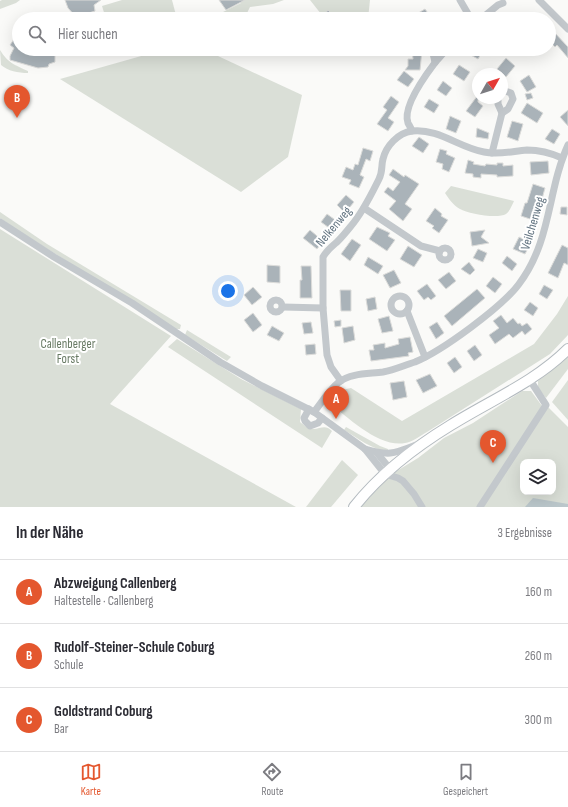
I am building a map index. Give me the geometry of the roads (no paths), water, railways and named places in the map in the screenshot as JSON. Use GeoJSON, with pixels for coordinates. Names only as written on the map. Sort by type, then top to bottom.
{"type":"FeatureCollection","features":[{"type":"Feature","properties":{"kind":"street"},"geometry":{"type":"LineString","coordinates":[[460,0],[467,12]]}},
{"type":"Feature","properties":{"kind":"street"},"geometry":{"type":"LineString","coordinates":[[539,0],[551,12]]}},
{"type":"Feature","properties":{"kind":"street"},"geometry":{"type":"LineString","coordinates":[[490,12],[503,3]]}},
{"type":"Feature","properties":{"kind":"street"},"geometry":{"type":"LineString","coordinates":[[556,17],[568,29]]}},
{"type":"Feature","properties":{"kind":"street"},"geometry":{"type":"LineString","coordinates":[[434,56],[435,62]]}},
{"type":"Feature","properties":{"kind":"street"},"geometry":{"type":"LineString","coordinates":[[441,56],[435,62],[410,102],[407,112],[407,122],[412,131],[432,132],[468,148],[492,154],[533,150],[554,154],[562,158]]}},
{"type":"Feature","properties":{"kind":"street"},"geometry":{"type":"LineString","coordinates":[[502,113],[508,109],[513,99],[511,93],[508,92]]}},
{"type":"Feature","properties":{"kind":"street"},"geometry":{"type":"LineString","coordinates":[[492,154],[502,113],[498,104]]}},
{"type":"Feature","properties":{"kind":"street","name":"Nelkenweg"},"geometry":{"type":"LineString","coordinates":[[341,381],[328,361],[322,308],[323,257],[327,250],[338,242],[364,208],[382,172],[382,161],[387,149],[398,137],[412,131]]}},
{"type":"Feature","properties":{"kind":"street","name":"Veilchenweg"},"geometry":{"type":"LineString","coordinates":[[311,411],[341,381],[364,374],[383,372],[425,357],[460,334],[507,297],[519,284],[532,264],[542,241],[562,158],[568,145]]}},
{"type":"Feature","properties":{"kind":"street","name":"Nelkenweg"},"geometry":{"type":"LineString","coordinates":[[364,208],[421,246],[440,251]]}},
{"type":"Feature","properties":{"kind":"street"},"geometry":{"type":"LineString","coordinates":[[0,222],[54,257],[132,303],[220,362],[262,386],[311,411],[365,449],[390,469]]}},
{"type":"Feature","properties":{"kind":"street"},"geometry":{"type":"LineString","coordinates":[[283,306],[322,308]]}},
{"type":"Feature","properties":{"kind":"street"},"geometry":{"type":"LineString","coordinates":[[407,311],[425,357]]}},
{"type":"Feature","properties":{"kind":"street"},"geometry":{"type":"LineString","coordinates":[[354,507],[369,489],[390,469],[429,440],[450,425],[530,380],[568,349]]}},
{"type":"Feature","properties":{"kind":"street"},"geometry":{"type":"LineString","coordinates":[[480,507],[546,405],[530,380]]}},
{"type":"Feature","properties":{"kind":"street"},"geometry":{"type":"LineString","coordinates":[[311,411],[304,418],[310,426],[316,425],[322,418]]}},
{"type":"Feature","properties":{"kind":"street"},"geometry":{"type":"LineString","coordinates":[[365,449],[384,454],[397,452],[429,440]]}},
{"type":"Feature","properties":{"kind":"street"},"geometry":{"type":"LineString","coordinates":[[377,453],[414,494],[422,507]]}},
{"type":"Feature","properties":{"kind":"place","name":"Rudolf-Steiner-Schule Coburg"},"geometry":{"type":"Point","coordinates":[17,118]}},
{"type":"Feature","properties":{"kind":"place","name":"Abzweigung Callenberg"},"geometry":{"type":"Point","coordinates":[336,419]}},
{"type":"Feature","properties":{"kind":"place","name":"Goldstrand Coburg"},"geometry":{"type":"Point","coordinates":[493,463]}},
{"type":"Feature","properties":{"kind":"park label","name":"Callenberger Forst"},"geometry":{"type":"Point","coordinates":[68,350]}}]}
